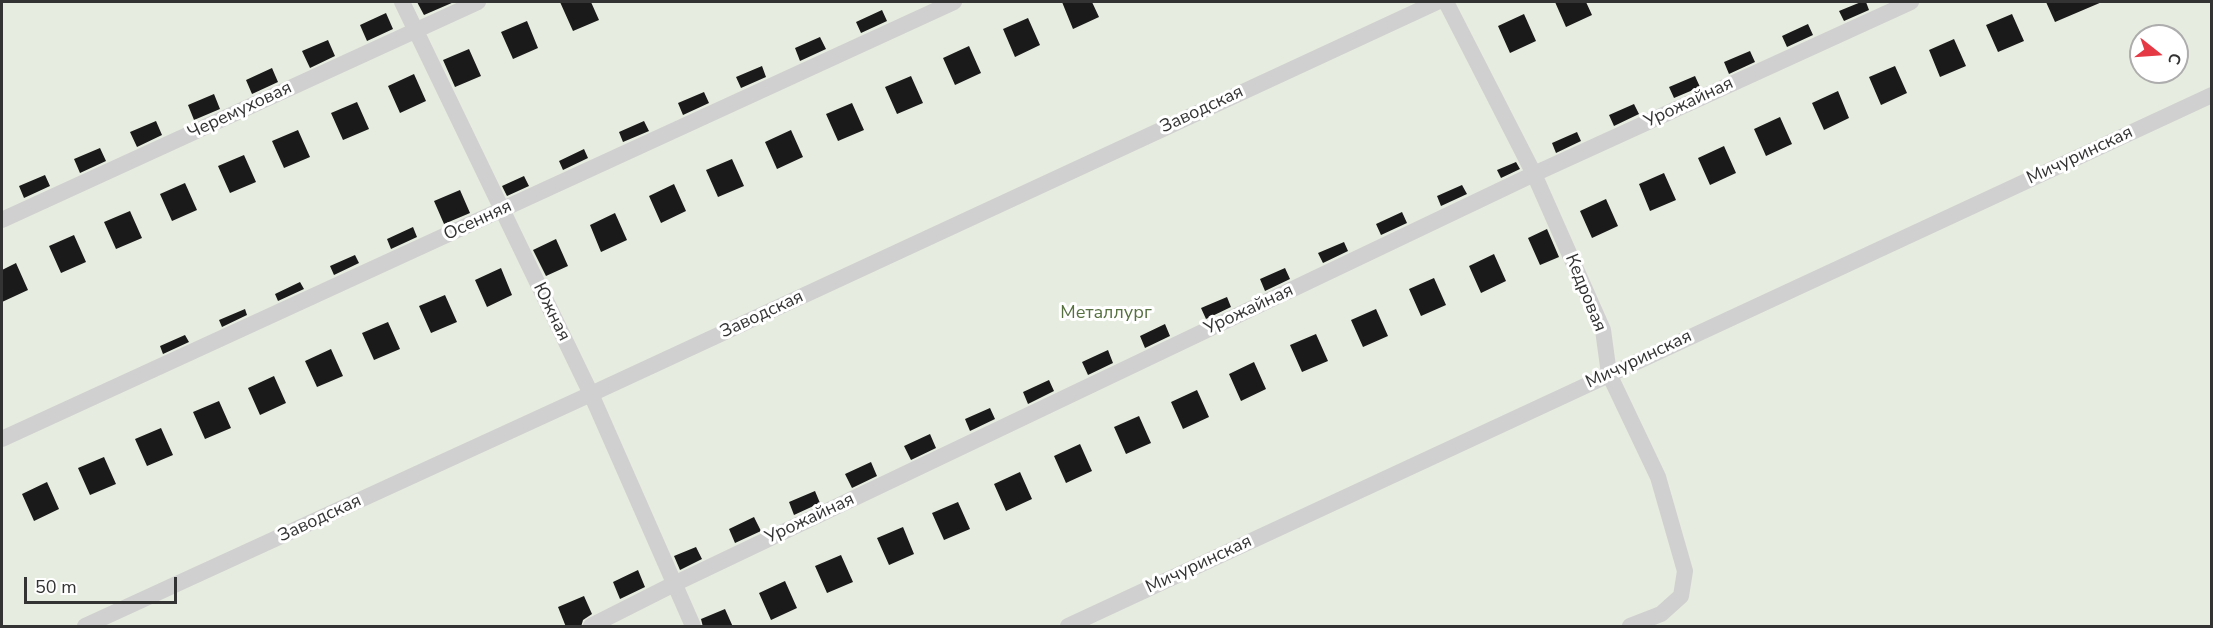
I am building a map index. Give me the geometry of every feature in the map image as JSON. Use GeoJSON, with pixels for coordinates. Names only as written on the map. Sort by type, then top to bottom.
{"type":"FeatureCollection","features":[{"type":"Feature","properties":{"kind":"street","name":"Южная"},"geometry":{"type":"LineString","coordinates":[[402,2],[591,394],[693,627]]}},
{"type":"Feature","properties":{"kind":"street","name":"Черемуховая"},"geometry":{"type":"LineString","coordinates":[[2,220],[477,2]]}},
{"type":"Feature","properties":{"kind":"street","name":"Осенняя"},"geometry":{"type":"LineString","coordinates":[[2,439],[954,2]]}},
{"type":"Feature","properties":{"kind":"street","name":"Заводская"},"geometry":{"type":"LineString","coordinates":[[85,627],[1437,2]]}},
{"type":"Feature","properties":{"kind":"street","name":"Кедровая"},"geometry":{"type":"LineString","coordinates":[[1446,2],[1534,174],[1603,330],[1609,374],[1658,477],[1685,570],[1681,596],[1661,614],[1630,627]]}},
{"type":"Feature","properties":{"kind":"street","name":"Урожайная"},"geometry":{"type":"LineString","coordinates":[[591,627],[674,584],[1534,174],[1911,2]]}},
{"type":"Feature","properties":{"kind":"street","name":"Мичуринская"},"geometry":{"type":"LineString","coordinates":[[1068,627],[2211,95]]}},
{"type":"Feature","properties":{"kind":"green space","name":"Металлург"},"geometry":{"type":"Polygon","coordinates":[[[2,2],[2211,2],[2211,626],[2,626],[2,2]]]}},
{"type":"Feature","properties":{"kind":"building"},"geometry":{"type":"Polygon","coordinates":[[[417,2],[454,2],[424,15],[417,2]]]}},
{"type":"Feature","properties":{"kind":"building"},"geometry":{"type":"Polygon","coordinates":[[[560,2],[591,2],[599,20],[573,31],[560,2]]]}},
{"type":"Feature","properties":{"kind":"building"},"geometry":{"type":"Polygon","coordinates":[[[1062,2],[1092,2],[1099,17],[1073,29],[1062,2]]]}},
{"type":"Feature","properties":{"kind":"building"},"geometry":{"type":"Polygon","coordinates":[[[1555,2],[1586,2],[1592,15],[1566,27],[1555,2]]]}},
{"type":"Feature","properties":{"kind":"building"},"geometry":{"type":"Polygon","coordinates":[[[1866,2],[1869,10],[1844,21],[1839,11],[1866,2]]]}},
{"type":"Feature","properties":{"kind":"building"},"geometry":{"type":"Polygon","coordinates":[[[2046,2],[2102,2],[2055,22],[2046,2]]]}},
{"type":"Feature","properties":{"kind":"building"},"geometry":{"type":"Polygon","coordinates":[[[882,10],[887,21],[861,33],[856,22],[882,10]]]}},
{"type":"Feature","properties":{"kind":"building"},"geometry":{"type":"Polygon","coordinates":[[[386,13],[393,29],[367,41],[360,25],[386,13]]]}},
{"type":"Feature","properties":{"kind":"building"},"geometry":{"type":"Polygon","coordinates":[[[1524,14],[1536,41],[1510,53],[1498,26],[1524,14]]]}},
{"type":"Feature","properties":{"kind":"building"},"geometry":{"type":"Polygon","coordinates":[[[2012,14],[2024,41],[1998,52],[1986,25],[2012,14]]]}},
{"type":"Feature","properties":{"kind":"building"},"geometry":{"type":"Polygon","coordinates":[[[1028,18],[1040,45],[1015,57],[1003,29],[1028,18]]]}},
{"type":"Feature","properties":{"kind":"building"},"geometry":{"type":"Polygon","coordinates":[[[527,21],[538,48],[513,59],[501,32],[527,21]]]}},
{"type":"Feature","properties":{"kind":"building"},"geometry":{"type":"Polygon","coordinates":[[[1808,24],[1813,35],[1787,47],[1782,36],[1808,24]]]}},
{"type":"Feature","properties":{"kind":"building"},"geometry":{"type":"Polygon","coordinates":[[[820,37],[826,49],[800,61],[795,48],[820,37]]]}},
{"type":"Feature","properties":{"kind":"building"},"geometry":{"type":"Polygon","coordinates":[[[1954,39],[1966,66],[1940,77],[1929,50],[1954,39]]]}},
{"type":"Feature","properties":{"kind":"building"},"geometry":{"type":"Polygon","coordinates":[[[328,40],[335,56],[310,68],[302,51],[328,40]]]}},
{"type":"Feature","properties":{"kind":"building"},"geometry":{"type":"Polygon","coordinates":[[[969,46],[981,73],[955,85],[943,58],[969,46]]]}},
{"type":"Feature","properties":{"kind":"building"},"geometry":{"type":"Polygon","coordinates":[[[469,49],[481,76],[455,87],[443,60],[469,49]]]}},
{"type":"Feature","properties":{"kind":"building"},"geometry":{"type":"Polygon","coordinates":[[[1750,51],[1755,62],[1729,74],[1724,62],[1750,51]]]}},
{"type":"Feature","properties":{"kind":"building"},"geometry":{"type":"Polygon","coordinates":[[[762,66],[766,77],[741,88],[736,77],[762,66]]]}},
{"type":"Feature","properties":{"kind":"building"},"geometry":{"type":"Polygon","coordinates":[[[1895,66],[1907,93],[1881,105],[1869,77],[1895,66]]]}},
{"type":"Feature","properties":{"kind":"building"},"geometry":{"type":"Polygon","coordinates":[[[272,68],[278,82],[252,94],[246,80],[272,68]]]}},
{"type":"Feature","properties":{"kind":"building"},"geometry":{"type":"Polygon","coordinates":[[[414,74],[426,101],[400,113],[388,86],[414,74]]]}},
{"type":"Feature","properties":{"kind":"building"},"geometry":{"type":"Polygon","coordinates":[[[911,76],[923,103],[897,114],[885,87],[911,76]]]}},
{"type":"Feature","properties":{"kind":"building"},"geometry":{"type":"Polygon","coordinates":[[[1695,76],[1700,87],[1674,98],[1669,87],[1695,76]]]}},
{"type":"Feature","properties":{"kind":"building"},"geometry":{"type":"Polygon","coordinates":[[[1838,91],[1849,118],[1824,130],[1812,103],[1838,91]]]}},
{"type":"Feature","properties":{"kind":"building"},"geometry":{"type":"Polygon","coordinates":[[[704,92],[709,103],[683,115],[678,103],[704,92]]]}},
{"type":"Feature","properties":{"kind":"building"},"geometry":{"type":"Polygon","coordinates":[[[214,94],[220,109],[194,120],[188,105],[214,94]]]}},
{"type":"Feature","properties":{"kind":"building"},"geometry":{"type":"Polygon","coordinates":[[[357,102],[369,129],[343,140],[331,113],[357,102]]]}},
{"type":"Feature","properties":{"kind":"building"},"geometry":{"type":"Polygon","coordinates":[[[852,103],[864,130],[838,141],[826,114],[852,103]]]}},
{"type":"Feature","properties":{"kind":"building"},"geometry":{"type":"Polygon","coordinates":[[[1634,104],[1639,114],[1614,126],[1609,115],[1634,104]]]}},
{"type":"Feature","properties":{"kind":"building"},"geometry":{"type":"Polygon","coordinates":[[[1780,117],[1792,144],[1766,156],[1754,129],[1780,117]]]}},
{"type":"Feature","properties":{"kind":"building"},"geometry":{"type":"Polygon","coordinates":[[[156,121],[162,135],[137,147],[130,132],[156,121]]]}},
{"type":"Feature","properties":{"kind":"building"},"geometry":{"type":"Polygon","coordinates":[[[644,121],[649,131],[623,142],[619,132],[644,121]]]}},
{"type":"Feature","properties":{"kind":"building"},"geometry":{"type":"Polygon","coordinates":[[[298,130],[310,157],[284,168],[272,141],[298,130]]]}},
{"type":"Feature","properties":{"kind":"building"},"geometry":{"type":"Polygon","coordinates":[[[791,130],[803,157],[777,169],[765,142],[791,130]]]}},
{"type":"Feature","properties":{"kind":"building"},"geometry":{"type":"Polygon","coordinates":[[[1577,132],[1581,141],[1556,153],[1552,143],[1577,132]]]}},
{"type":"Feature","properties":{"kind":"building"},"geometry":{"type":"Polygon","coordinates":[[[1724,146],[1736,173],[1710,185],[1698,158],[1724,146]]]}},
{"type":"Feature","properties":{"kind":"building"},"geometry":{"type":"Polygon","coordinates":[[[100,148],[106,161],[80,173],[74,159],[100,148]]]}},
{"type":"Feature","properties":{"kind":"building"},"geometry":{"type":"Polygon","coordinates":[[[584,149],[588,158],[563,170],[559,161],[584,149]]]}},
{"type":"Feature","properties":{"kind":"building"},"geometry":{"type":"Polygon","coordinates":[[[244,155],[256,182],[230,193],[218,166],[244,155]]]}},
{"type":"Feature","properties":{"kind":"building"},"geometry":{"type":"Polygon","coordinates":[[[732,159],[744,186],[718,197],[706,170],[732,159]]]}},
{"type":"Feature","properties":{"kind":"building"},"geometry":{"type":"Polygon","coordinates":[[[1516,162],[1520,169],[1501,178],[1497,170],[1516,162]]]}},
{"type":"Feature","properties":{"kind":"building"},"geometry":{"type":"Polygon","coordinates":[[[1664,173],[1676,200],[1650,211],[1639,184],[1664,173]]]}},
{"type":"Feature","properties":{"kind":"building"},"geometry":{"type":"Polygon","coordinates":[[[45,175],[50,186],[24,198],[19,186],[45,175]]]}},
{"type":"Feature","properties":{"kind":"building"},"geometry":{"type":"Polygon","coordinates":[[[524,176],[529,186],[507,196],[502,186],[524,176]]]}},
{"type":"Feature","properties":{"kind":"building"},"geometry":{"type":"Polygon","coordinates":[[[185,183],[197,210],[172,221],[160,194],[185,183]]]}},
{"type":"Feature","properties":{"kind":"building"},"geometry":{"type":"Polygon","coordinates":[[[674,184],[686,211],[661,223],[649,196],[674,184]]]}},
{"type":"Feature","properties":{"kind":"building"},"geometry":{"type":"Polygon","coordinates":[[[1462,185],[1467,194],[1441,206],[1437,196],[1462,185]]]}},
{"type":"Feature","properties":{"kind":"building"},"geometry":{"type":"Polygon","coordinates":[[[460,190],[470,213],[444,224],[434,201],[460,190]]]}},
{"type":"Feature","properties":{"kind":"building"},"geometry":{"type":"Polygon","coordinates":[[[1606,199],[1618,226],[1592,238],[1580,211],[1606,199]]]}},
{"type":"Feature","properties":{"kind":"building"},"geometry":{"type":"Polygon","coordinates":[[[130,211],[142,238],[116,249],[104,222],[130,211]]]}},
{"type":"Feature","properties":{"kind":"building"},"geometry":{"type":"Polygon","coordinates":[[[1402,212],[1407,223],[1381,235],[1376,224],[1402,212]]]}},
{"type":"Feature","properties":{"kind":"building"},"geometry":{"type":"Polygon","coordinates":[[[615,213],[627,240],[601,252],[590,225],[615,213]]]}},
{"type":"Feature","properties":{"kind":"building"},"geometry":{"type":"Polygon","coordinates":[[[413,227],[417,237],[391,249],[387,239],[413,227]]]}},
{"type":"Feature","properties":{"kind":"building"},"geometry":{"type":"Polygon","coordinates":[[[1547,229],[1559,257],[1540,265],[1528,238],[1547,229]]]}},
{"type":"Feature","properties":{"kind":"building"},"geometry":{"type":"Polygon","coordinates":[[[74,235],[86,262],[61,273],[49,246],[74,235]]]}},
{"type":"Feature","properties":{"kind":"building"},"geometry":{"type":"Polygon","coordinates":[[[556,239],[568,266],[546,276],[533,250],[556,239]]]}},
{"type":"Feature","properties":{"kind":"building"},"geometry":{"type":"Polygon","coordinates":[[[1344,242],[1348,251],[1323,263],[1318,253],[1344,242]]]}},
{"type":"Feature","properties":{"kind":"building"},"geometry":{"type":"Polygon","coordinates":[[[1494,254],[1506,281],[1481,293],[1469,266],[1494,254]]]}},
{"type":"Feature","properties":{"kind":"building"},"geometry":{"type":"Polygon","coordinates":[[[355,255],[359,263],[334,275],[330,266],[355,255]]]}},
{"type":"Feature","properties":{"kind":"building"},"geometry":{"type":"Polygon","coordinates":[[[16,263],[28,290],[2,302],[2,270],[16,263]]]}},
{"type":"Feature","properties":{"kind":"building"},"geometry":{"type":"Polygon","coordinates":[[[501,268],[512,295],[487,307],[475,280],[501,268]]]}},
{"type":"Feature","properties":{"kind":"building"},"geometry":{"type":"Polygon","coordinates":[[[1285,268],[1290,279],[1265,291],[1260,279],[1285,268]]]}},
{"type":"Feature","properties":{"kind":"building"},"geometry":{"type":"Polygon","coordinates":[[[1434,278],[1446,305],[1421,316],[1409,289],[1434,278]]]}},
{"type":"Feature","properties":{"kind":"building"},"geometry":{"type":"Polygon","coordinates":[[[300,282],[304,289],[278,301],[275,294],[300,282]]]}},
{"type":"Feature","properties":{"kind":"building"},"geometry":{"type":"Polygon","coordinates":[[[445,295],[457,322],[431,333],[419,306],[445,295]]]}},
{"type":"Feature","properties":{"kind":"building"},"geometry":{"type":"Polygon","coordinates":[[[1227,297],[1231,307],[1206,319],[1201,308],[1227,297]]]}},
{"type":"Feature","properties":{"kind":"building"},"geometry":{"type":"Polygon","coordinates":[[[245,309],[247,315],[222,327],[219,320],[245,309]]]}},
{"type":"Feature","properties":{"kind":"building"},"geometry":{"type":"Polygon","coordinates":[[[1376,309],[1388,336],[1363,347],[1351,320],[1376,309]]]}},
{"type":"Feature","properties":{"kind":"building"},"geometry":{"type":"Polygon","coordinates":[[[388,322],[400,349],[374,360],[362,333],[388,322]]]}},
{"type":"Feature","properties":{"kind":"building"},"geometry":{"type":"Polygon","coordinates":[[[1165,324],[1170,336],[1145,348],[1140,336],[1165,324]]]}},
{"type":"Feature","properties":{"kind":"building"},"geometry":{"type":"Polygon","coordinates":[[[1316,334],[1328,361],[1302,372],[1290,345],[1316,334]]]}},
{"type":"Feature","properties":{"kind":"building"},"geometry":{"type":"Polygon","coordinates":[[[185,335],[189,342],[163,354],[160,346],[185,335]]]}},
{"type":"Feature","properties":{"kind":"building"},"geometry":{"type":"Polygon","coordinates":[[[331,349],[343,376],[317,387],[305,361],[331,349]]]}},
{"type":"Feature","properties":{"kind":"building"},"geometry":{"type":"Polygon","coordinates":[[[1108,350],[1113,363],[1088,375],[1082,362],[1108,350]]]}},
{"type":"Feature","properties":{"kind":"building"},"geometry":{"type":"Polygon","coordinates":[[[1254,362],[1266,389],[1241,401],[1229,374],[1254,362]]]}},
{"type":"Feature","properties":{"kind":"building"},"geometry":{"type":"Polygon","coordinates":[[[274,376],[286,403],[260,415],[248,388],[274,376]]]}},
{"type":"Feature","properties":{"kind":"building"},"geometry":{"type":"Polygon","coordinates":[[[1049,380],[1054,391],[1028,404],[1023,392],[1049,380]]]}},
{"type":"Feature","properties":{"kind":"building"},"geometry":{"type":"Polygon","coordinates":[[[1197,390],[1209,417],[1183,429],[1171,402],[1197,390]]]}},
{"type":"Feature","properties":{"kind":"building"},"geometry":{"type":"Polygon","coordinates":[[[219,401],[231,428],[205,439],[193,412],[219,401]]]}},
{"type":"Feature","properties":{"kind":"building"},"geometry":{"type":"Polygon","coordinates":[[[990,408],[995,419],[970,431],[965,419],[990,408]]]}},
{"type":"Feature","properties":{"kind":"building"},"geometry":{"type":"Polygon","coordinates":[[[1139,416],[1151,443],[1126,454],[1114,427],[1139,416]]]}},
{"type":"Feature","properties":{"kind":"building"},"geometry":{"type":"Polygon","coordinates":[[[161,428],[173,455],[147,466],[135,439],[161,428]]]}},
{"type":"Feature","properties":{"kind":"building"},"geometry":{"type":"Polygon","coordinates":[[[930,434],[936,448],[911,460],[904,446],[930,434]]]}},
{"type":"Feature","properties":{"kind":"building"},"geometry":{"type":"Polygon","coordinates":[[[1080,444],[1092,471],[1066,483],[1054,456],[1080,444]]]}},
{"type":"Feature","properties":{"kind":"building"},"geometry":{"type":"Polygon","coordinates":[[[104,457],[116,484],[90,495],[78,468],[104,457]]]}},
{"type":"Feature","properties":{"kind":"building"},"geometry":{"type":"Polygon","coordinates":[[[871,462],[877,476],[852,488],[845,474],[871,462]]]}},
{"type":"Feature","properties":{"kind":"building"},"geometry":{"type":"Polygon","coordinates":[[[1020,472],[1032,499],[1006,511],[994,484],[1020,472]]]}},
{"type":"Feature","properties":{"kind":"building"},"geometry":{"type":"Polygon","coordinates":[[[47,482],[59,509],[34,521],[22,494],[47,482]]]}},
{"type":"Feature","properties":{"kind":"building"},"geometry":{"type":"Polygon","coordinates":[[[815,491],[820,503],[794,515],[789,502],[815,491]]]}},
{"type":"Feature","properties":{"kind":"building"},"geometry":{"type":"Polygon","coordinates":[[[958,502],[970,529],[944,540],[932,513],[958,502]]]}},
{"type":"Feature","properties":{"kind":"building"},"geometry":{"type":"Polygon","coordinates":[[[754,517],[761,531],[735,543],[729,529],[754,517]]]}},
{"type":"Feature","properties":{"kind":"building"},"geometry":{"type":"Polygon","coordinates":[[[903,527],[914,554],[889,565],[877,538],[903,527]]]}},
{"type":"Feature","properties":{"kind":"building"},"geometry":{"type":"Polygon","coordinates":[[[696,547],[702,559],[680,570],[674,556],[696,547]]]}},
{"type":"Feature","properties":{"kind":"building"},"geometry":{"type":"Polygon","coordinates":[[[841,555],[853,582],[827,593],[815,566],[841,555]]]}},
{"type":"Feature","properties":{"kind":"building"},"geometry":{"type":"Polygon","coordinates":[[[638,570],[645,587],[620,599],[613,582],[638,570]]]}},
{"type":"Feature","properties":{"kind":"building"},"geometry":{"type":"Polygon","coordinates":[[[785,581],[797,608],[771,620],[759,593],[785,581]]]}},
{"type":"Feature","properties":{"kind":"building"},"geometry":{"type":"Polygon","coordinates":[[[584,596],[592,614],[583,620],[581,627],[566,627],[558,607],[584,596]]]}},
{"type":"Feature","properties":{"kind":"building"},"geometry":{"type":"Polygon","coordinates":[[[725,609],[733,627],[703,627],[701,619],[725,609]]]}}]}
